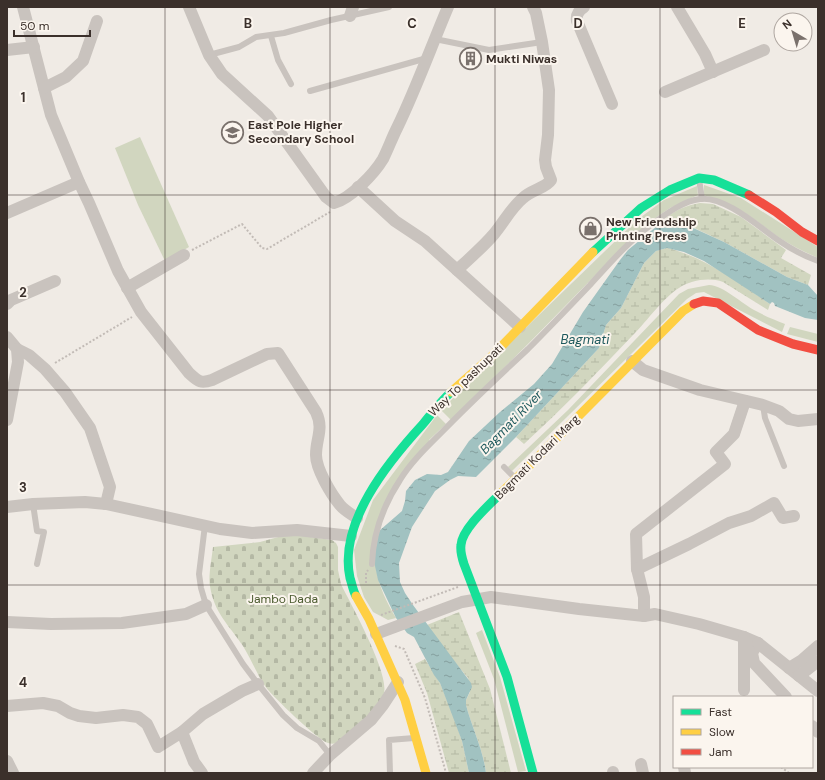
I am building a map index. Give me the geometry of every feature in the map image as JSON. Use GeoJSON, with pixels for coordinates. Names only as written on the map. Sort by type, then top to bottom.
{"type":"FeatureCollection","features":[{"type":"Feature","properties":{"kind":"main road"},"geometry":{"type":"LineString","coordinates":[[699,178],[714,180],[754,197],[802,232],[818,241]]}},
{"type":"Feature","properties":{"kind":"main road","name":"Way To pashupati"},"geometry":{"type":"LineString","coordinates":[[426,773],[405,700],[398,682],[369,619],[354,593],[348,565],[348,550],[357,518],[367,497],[380,477],[434,408],[491,357],[601,244],[641,208],[670,190],[699,178]]}},
{"type":"Feature","properties":{"kind":"main road","name":"Bagmati Kodari Marg"},"geometry":{"type":"LineString","coordinates":[[533,773],[507,677],[464,564],[461,542],[469,527],[632,361],[683,311],[700,300],[718,303],[758,330],[793,344],[818,350]]}},
{"type":"Feature","properties":{"kind":"street"},"geometry":{"type":"LineString","coordinates":[[24,7],[51,115],[78,182],[90,203],[118,271],[141,312],[189,373],[198,381],[205,382],[212,380],[267,354],[278,353],[320,420],[320,435],[316,447],[318,469],[340,506],[357,518]]}},
{"type":"Feature","properties":{"kind":"street"},"geometry":{"type":"LineString","coordinates":[[189,7],[209,55],[222,74],[268,116],[326,197],[334,203],[341,202],[358,188],[383,158],[407,108],[448,7]]}},
{"type":"Feature","properties":{"kind":"street"},"geometry":{"type":"LineString","coordinates":[[456,270],[495,233],[522,198],[530,191],[549,184],[551,180],[545,160],[548,135],[549,90],[542,42],[536,13],[533,7]]}},
{"type":"Feature","properties":{"kind":"street"},"geometry":{"type":"LineString","coordinates":[[584,7],[576,15],[577,22],[612,104]]}},
{"type":"Feature","properties":{"kind":"street"},"geometry":{"type":"LineString","coordinates":[[677,7],[705,54],[713,72]]}},
{"type":"Feature","properties":{"kind":"street"},"geometry":{"type":"LineString","coordinates":[[44,88],[66,77],[83,61],[97,21]]}},
{"type":"Feature","properties":{"kind":"street"},"geometry":{"type":"LineString","coordinates":[[7,50],[34,47]]}},
{"type":"Feature","properties":{"kind":"street"},"geometry":{"type":"LineString","coordinates":[[666,92],[764,50]]}},
{"type":"Feature","properties":{"kind":"street"},"geometry":{"type":"LineString","coordinates":[[7,213],[78,182]]}},
{"type":"Feature","properties":{"kind":"street"},"geometry":{"type":"LineString","coordinates":[[358,188],[395,221],[425,241],[520,327]]}},
{"type":"Feature","properties":{"kind":"street"},"geometry":{"type":"LineString","coordinates":[[127,288],[184,255]]}},
{"type":"Feature","properties":{"kind":"street"},"geometry":{"type":"LineString","coordinates":[[7,304],[11,300],[55,281]]}},
{"type":"Feature","properties":{"kind":"street"},"geometry":{"type":"LineString","coordinates":[[7,337],[17,349],[29,355],[45,369],[65,392],[90,428],[110,487],[106,504]]}},
{"type":"Feature","properties":{"kind":"street"},"geometry":{"type":"LineString","coordinates":[[7,420],[18,362],[17,349]]}},
{"type":"Feature","properties":{"kind":"street"},"geometry":{"type":"LineString","coordinates":[[632,361],[642,370],[700,390],[763,405],[779,411],[789,419],[798,421],[818,419]]}},
{"type":"Feature","properties":{"kind":"street"},"geometry":{"type":"LineString","coordinates":[[644,616],[644,597],[637,570],[636,534],[725,464],[716,452],[734,434],[745,401]]}},
{"type":"Feature","properties":{"kind":"street"},"geometry":{"type":"LineString","coordinates":[[7,507],[33,504],[85,502],[106,504],[220,529],[252,533],[297,530],[351,536]]}},
{"type":"Feature","properties":{"kind":"street"},"geometry":{"type":"LineString","coordinates":[[637,570],[729,523],[751,516],[774,504],[783,518],[794,516]]}},
{"type":"Feature","properties":{"kind":"street"},"geometry":{"type":"LineString","coordinates":[[376,634],[476,598],[491,597],[644,616],[654,614],[700,624],[744,637],[758,643],[818,691]]}},
{"type":"Feature","properties":{"kind":"street"},"geometry":{"type":"LineString","coordinates":[[7,622],[51,624],[122,623],[186,614],[206,605]]}},
{"type":"Feature","properties":{"kind":"street"},"geometry":{"type":"LineString","coordinates":[[744,637],[744,690]]}},
{"type":"Feature","properties":{"kind":"street"},"geometry":{"type":"LineString","coordinates":[[758,643],[752,653],[754,663],[785,696]]}},
{"type":"Feature","properties":{"kind":"street"},"geometry":{"type":"LineString","coordinates":[[790,668],[818,646]]}},
{"type":"Feature","properties":{"kind":"street"},"geometry":{"type":"LineString","coordinates":[[799,676],[818,661]]}},
{"type":"Feature","properties":{"kind":"street"},"geometry":{"type":"LineString","coordinates":[[313,773],[330,755],[371,720],[398,682]]}},
{"type":"Feature","properties":{"kind":"street"},"geometry":{"type":"LineString","coordinates":[[7,706],[44,703],[58,706],[70,713],[89,717],[96,718],[123,715],[138,717],[147,724],[158,747],[182,732],[203,714],[242,691],[258,684]]}},
{"type":"Feature","properties":{"kind":"street"},"geometry":{"type":"LineString","coordinates":[[182,732],[194,762],[202,773]]}},
{"type":"Feature","properties":{"kind":"street"},"geometry":{"type":"LineString","coordinates":[[7,761],[13,773]]}},
{"type":"Feature","properties":{"kind":"lane"},"geometry":{"type":"LineString","coordinates":[[209,55],[233,50],[256,38],[271,36],[352,11],[388,7]]}},
{"type":"Feature","properties":{"kind":"lane"},"geometry":{"type":"LineString","coordinates":[[271,36],[278,60],[291,84]]}},
{"type":"Feature","properties":{"kind":"lane"},"geometry":{"type":"LineString","coordinates":[[435,39],[489,50],[542,42]]}},
{"type":"Feature","properties":{"kind":"lane"},"geometry":{"type":"LineString","coordinates":[[310,91],[428,57]]}},
{"type":"Feature","properties":{"kind":"lane"},"geometry":{"type":"LineString","coordinates":[[699,178],[702,199]]}},
{"type":"Feature","properties":{"kind":"lane"},"geometry":{"type":"LineString","coordinates":[[372,564],[373,547],[381,514],[399,480],[409,466],[482,391],[566,310],[629,244],[670,211],[685,203],[702,199],[716,201],[751,219],[778,240],[797,252],[818,261]]}},
{"type":"Feature","properties":{"kind":"lane"},"geometry":{"type":"LineString","coordinates":[[763,405],[765,418],[784,466]]}},
{"type":"Feature","properties":{"kind":"lane"},"geometry":{"type":"LineString","coordinates":[[504,467],[516,478]]}},
{"type":"Feature","properties":{"kind":"lane"},"geometry":{"type":"LineString","coordinates":[[33,504],[37,531],[44,532],[36,564]]}},
{"type":"Feature","properties":{"kind":"lane"},"geometry":{"type":"LineString","coordinates":[[205,525],[199,574],[206,605],[243,664],[258,684],[297,728],[319,742],[330,755]]}},
{"type":"Feature","properties":{"kind":"lane"},"geometry":{"type":"LineString","coordinates":[[390,773],[389,740],[416,738]]}},
{"type":"Feature","properties":{"kind":"path"},"geometry":{"type":"LineString","coordinates":[[184,255],[242,224],[262,248],[271,248],[330,212],[334,203]]}},
{"type":"Feature","properties":{"kind":"path"},"geometry":{"type":"LineString","coordinates":[[45,369],[141,312]]}},
{"type":"Feature","properties":{"kind":"path"},"geometry":{"type":"LineString","coordinates":[[368,589],[366,573],[372,564]]}},
{"type":"Feature","properties":{"kind":"path"},"geometry":{"type":"LineString","coordinates":[[392,611],[454,589]]}},
{"type":"Feature","properties":{"kind":"path"},"geometry":{"type":"LineString","coordinates":[[382,649],[398,646],[404,649],[425,698],[446,773]]}},
{"type":"Feature","properties":{"kind":"green space"},"geometry":{"type":"Polygon","coordinates":[[[140,137],[189,247],[165,261],[138,205],[115,148],[140,137]]]}},
{"type":"Feature","properties":{"kind":"green space"},"geometry":{"type":"Polygon","coordinates":[[[704,185],[741,198],[818,247],[818,258],[785,241],[737,208],[704,195],[704,185]]]}},
{"type":"Feature","properties":{"kind":"green space"},"geometry":{"type":"Polygon","coordinates":[[[697,186],[698,195],[670,208],[640,231],[451,420],[441,410],[637,220],[664,200],[697,186]]]}},
{"type":"Feature","properties":{"kind":"green space"},"geometry":{"type":"Polygon","coordinates":[[[700,203],[713,204],[741,217],[786,250],[781,258],[811,275],[808,285],[787,277],[724,242],[692,227],[678,221],[663,221],[680,209],[700,203]]]}},
{"type":"Feature","properties":{"kind":"green space"},"geometry":{"type":"Polygon","coordinates":[[[667,248],[694,257],[720,271],[770,304],[768,310],[718,280],[700,280],[684,285],[667,297],[639,329],[524,444],[516,437],[599,348],[606,325],[621,308],[644,263],[656,251],[667,248]]]}},
{"type":"Feature","properties":{"kind":"green space"},"geometry":{"type":"Polygon","coordinates":[[[709,285],[721,288],[750,308],[785,324],[782,332],[704,292],[696,293],[687,299],[512,471],[508,467],[568,410],[679,294],[688,289],[709,285]]]}},
{"type":"Feature","properties":{"kind":"green space"},"geometry":{"type":"Polygon","coordinates":[[[790,327],[818,334],[818,342],[787,334],[790,327]]]}},
{"type":"Feature","properties":{"kind":"green space"},"geometry":{"type":"Polygon","coordinates":[[[437,415],[446,424],[429,440],[432,444],[411,466],[397,487],[380,528],[376,555],[377,574],[383,594],[396,618],[388,620],[373,612],[364,597],[357,576],[354,550],[373,500],[437,415]]]}},
{"type":"Feature","properties":{"kind":"green space","name":"Jambo Dada"},"geometry":{"type":"Polygon","coordinates":[[[282,536],[304,536],[332,540],[336,543],[338,547],[338,570],[341,584],[368,638],[381,670],[384,683],[384,693],[382,699],[369,717],[340,742],[332,744],[323,740],[285,708],[269,691],[243,646],[223,618],[212,595],[209,578],[213,547],[260,542],[282,536]]]}},
{"type":"Feature","properties":{"kind":"green space"},"geometry":{"type":"Polygon","coordinates":[[[459,612],[490,689],[511,773],[486,773],[485,764],[466,705],[466,700],[470,692],[468,678],[427,625],[459,612]]]}},
{"type":"Feature","properties":{"kind":"green space"},"geometry":{"type":"Polygon","coordinates":[[[482,630],[500,677],[526,771],[518,772],[494,679],[476,633],[482,630]]]}},
{"type":"Feature","properties":{"kind":"green space"},"geometry":{"type":"Polygon","coordinates":[[[425,659],[440,683],[455,720],[462,741],[469,773],[449,773],[427,693],[415,664],[425,659]]]}},
{"type":"Feature","properties":{"kind":"water","name":"Bagmati"},"geometry":{"type":"Polygon","coordinates":[[[663,221],[678,221],[724,242],[787,277],[808,285],[818,296],[818,320],[805,318],[775,306],[772,302],[770,304],[704,261],[684,252],[667,248],[656,251],[644,263],[621,308],[606,325],[599,348],[516,437],[476,477],[458,476],[435,491],[412,527],[399,563],[400,582],[413,605],[471,683],[472,687],[466,700],[466,705],[485,764],[486,773],[469,773],[462,741],[440,683],[434,675],[414,637],[407,633],[396,618],[378,580],[375,566],[375,551],[379,531],[402,511],[406,491],[415,480],[427,474],[441,475],[448,472],[469,441],[500,412],[534,384],[552,364],[583,312],[620,260],[628,250],[663,221]]]}},
{"type":"Feature","properties":{"kind":"traffic: fast"},"geometry":{"type":"LineString","coordinates":[[593,252],[641,208],[670,190],[699,178],[714,180],[749,195]]}},
{"type":"Feature","properties":{"kind":"traffic: fast"},"geometry":{"type":"LineString","coordinates":[[356,596],[350,578],[348,557],[351,536],[359,515],[381,475],[395,456],[451,392]]}},
{"type":"Feature","properties":{"kind":"traffic: fast"},"geometry":{"type":"LineString","coordinates":[[501,493],[483,511],[466,532],[461,545],[461,553],[507,677],[533,773]]}},
{"type":"Feature","properties":{"kind":"traffic: slow"},"geometry":{"type":"LineString","coordinates":[[451,392],[491,357],[593,252]]}},
{"type":"Feature","properties":{"kind":"traffic: slow"},"geometry":{"type":"LineString","coordinates":[[501,493],[683,311],[694,304]]}},
{"type":"Feature","properties":{"kind":"traffic: slow"},"geometry":{"type":"LineString","coordinates":[[356,596],[369,619],[405,700],[426,773]]}},
{"type":"Feature","properties":{"kind":"traffic: jam"},"geometry":{"type":"LineString","coordinates":[[749,195],[776,212],[802,232],[818,241]]}},
{"type":"Feature","properties":{"kind":"traffic: jam"},"geometry":{"type":"LineString","coordinates":[[694,304],[703,301],[718,303],[758,330],[793,344],[818,350]]}},
{"type":"Feature","properties":{"kind":"place","name":"Mukti Niwas"},"geometry":{"type":"Point","coordinates":[471,59]}},
{"type":"Feature","properties":{"kind":"place","name":"East Pole Higher Secondary School"},"geometry":{"type":"Point","coordinates":[232,132]}},
{"type":"Feature","properties":{"kind":"place","name":"New Friendship Printing Press"},"geometry":{"type":"Point","coordinates":[590,229]}},
{"type":"Feature","properties":{"kind":"water label","name":"Bagmati River"},"geometry":{"type":"Point","coordinates":[511,422]}}]}
